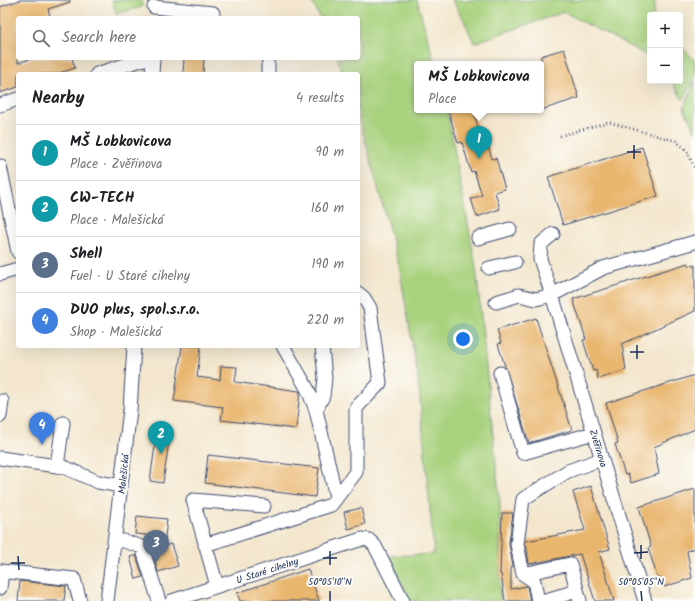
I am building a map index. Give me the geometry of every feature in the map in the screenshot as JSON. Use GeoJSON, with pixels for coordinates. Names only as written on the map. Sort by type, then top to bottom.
{"type":"FeatureCollection","features":[{"type":"Feature","properties":{"kind":"street"},"geometry":{"type":"LineString","coordinates":[[154,8],[213,13]]}},
{"type":"Feature","properties":{"kind":"street"},"geometry":{"type":"LineString","coordinates":[[103,72],[141,60]]}},
{"type":"Feature","properties":{"kind":"street"},"geometry":{"type":"LineString","coordinates":[[152,72],[153,60]]}},
{"type":"Feature","properties":{"kind":"street"},"geometry":{"type":"LineString","coordinates":[[0,105],[16,100]]}},
{"type":"Feature","properties":{"kind":"street"},"geometry":{"type":"LineString","coordinates":[[0,166],[16,242]]}},
{"type":"Feature","properties":{"kind":"street"},"geometry":{"type":"LineString","coordinates":[[478,238],[510,229]]}},
{"type":"Feature","properties":{"kind":"street","name":"Zvěřinova"},"geometry":{"type":"LineString","coordinates":[[553,234],[541,244],[540,259],[646,601]]}},
{"type":"Feature","properties":{"kind":"street"},"geometry":{"type":"LineString","coordinates":[[496,302],[519,296],[536,299],[552,295],[603,268],[695,242]]}},
{"type":"Feature","properties":{"kind":"street"},"geometry":{"type":"LineString","coordinates":[[489,268],[515,262]]}},
{"type":"Feature","properties":{"kind":"street"},"geometry":{"type":"LineString","coordinates":[[0,274],[16,270]]}},
{"type":"Feature","properties":{"kind":"street"},"geometry":{"type":"LineString","coordinates":[[205,545],[331,505],[356,472],[356,408],[380,383],[370,308],[364,298],[360,295]]}},
{"type":"Feature","properties":{"kind":"street","name":"Malešická"},"geometry":{"type":"LineString","coordinates":[[107,601],[130,410],[134,348]]}},
{"type":"Feature","properties":{"kind":"street"},"geometry":{"type":"LineString","coordinates":[[284,348],[308,390],[316,410],[336,497]]}},
{"type":"Feature","properties":{"kind":"street"},"geometry":{"type":"LineString","coordinates":[[316,410],[323,396],[325,378],[322,348]]}},
{"type":"Feature","properties":{"kind":"street"},"geometry":{"type":"LineString","coordinates":[[500,372],[523,453],[594,433]]}},
{"type":"Feature","properties":{"kind":"street"},"geometry":{"type":"LineString","coordinates":[[0,416],[2,401]]}},
{"type":"Feature","properties":{"kind":"street"},"geometry":{"type":"LineString","coordinates":[[57,466],[63,423]]}},
{"type":"Feature","properties":{"kind":"street"},"geometry":{"type":"LineString","coordinates":[[0,458],[64,467],[98,482],[121,486]]}},
{"type":"Feature","properties":{"kind":"street"},"geometry":{"type":"LineString","coordinates":[[538,601],[534,581],[523,574],[517,544],[523,499],[568,470],[602,459]]}},
{"type":"Feature","properties":{"kind":"street"},"geometry":{"type":"LineString","coordinates":[[217,586],[193,500],[264,506]]}},
{"type":"Feature","properties":{"kind":"street","name":"U Staré cihelny"},"geometry":{"type":"LineString","coordinates":[[172,601],[362,540],[369,540],[375,546],[403,601]]}},
{"type":"Feature","properties":{"kind":"street"},"geometry":{"type":"LineString","coordinates":[[115,542],[124,541],[142,547],[159,601]]}},
{"type":"Feature","properties":{"kind":"street"},"geometry":{"type":"LineString","coordinates":[[523,574],[570,564],[578,596],[542,601]]}},
{"type":"Feature","properties":{"kind":"street"},"geometry":{"type":"LineString","coordinates":[[0,588],[1,571],[74,579],[80,601]]}},
{"type":"Feature","properties":{"kind":"path"},"geometry":{"type":"LineString","coordinates":[[560,136],[608,122],[676,141],[687,151],[695,169]]}},
{"type":"Feature","properties":{"kind":"green space"},"geometry":{"type":"Polygon","coordinates":[[[112,0],[142,0],[142,7],[116,14],[112,0]]]}},
{"type":"Feature","properties":{"kind":"green space"},"geometry":{"type":"Polygon","coordinates":[[[311,0],[417,0],[434,61],[414,61],[414,113],[448,113],[476,267],[500,504],[500,601],[410,601],[390,556],[434,554],[418,377],[399,266],[360,121],[360,72],[342,72],[338,60],[360,60],[360,16],[319,16],[311,0]]]}},
{"type":"Feature","properties":{"kind":"green space"},"geometry":{"type":"Polygon","coordinates":[[[452,0],[655,0],[654,12],[647,12],[647,55],[564,12],[474,43],[464,20],[452,0]]]}},
{"type":"Feature","properties":{"kind":"green space"},"geometry":{"type":"Polygon","coordinates":[[[683,48],[695,61],[695,78],[683,100],[673,84],[683,84],[683,48]]]}},
{"type":"Feature","properties":{"kind":"green space"},"geometry":{"type":"Polygon","coordinates":[[[695,81],[695,131],[684,108],[695,81]]]}},
{"type":"Feature","properties":{"kind":"building"},"geometry":{"type":"Polygon","coordinates":[[[20,0],[70,0],[70,2],[48,9],[50,16],[16,16],[16,60],[18,60],[18,63],[27,60],[73,60],[75,68],[62,72],[16,72],[16,88],[0,93],[0,7],[20,0]]]}},
{"type":"Feature","properties":{"kind":"building"},"geometry":{"type":"Polygon","coordinates":[[[564,49],[579,98],[544,109],[544,61],[541,61],[541,56],[564,49]]]}},
{"type":"Feature","properties":{"kind":"building"},"geometry":{"type":"Polygon","coordinates":[[[184,60],[204,60],[203,72],[183,72],[184,60]]]}},
{"type":"Feature","properties":{"kind":"building"},"geometry":{"type":"Polygon","coordinates":[[[449,113],[474,113],[479,130],[483,129],[492,159],[496,158],[505,189],[495,192],[500,209],[477,217],[471,199],[482,195],[474,171],[471,172],[462,142],[458,143],[449,113]]]}},
{"type":"Feature","properties":{"kind":"building"},"geometry":{"type":"Polygon","coordinates":[[[642,147],[658,196],[563,225],[548,177],[642,147]]]}},
{"type":"Feature","properties":{"kind":"building"},"geometry":{"type":"Polygon","coordinates":[[[688,263],[690,266],[695,265],[695,311],[622,344],[626,370],[598,379],[596,370],[593,371],[583,340],[586,339],[573,299],[688,263]]]}},
{"type":"Feature","properties":{"kind":"building"},"geometry":{"type":"Polygon","coordinates":[[[536,318],[572,430],[529,443],[498,344],[501,343],[497,330],[536,318]]]}},
{"type":"Feature","properties":{"kind":"building"},"geometry":{"type":"Polygon","coordinates":[[[182,348],[201,348],[197,377],[220,380],[221,366],[237,367],[235,382],[300,392],[296,429],[221,420],[223,407],[174,401],[182,348]]]}},
{"type":"Feature","properties":{"kind":"building"},"geometry":{"type":"Polygon","coordinates":[[[695,375],[695,429],[654,447],[659,474],[631,483],[628,474],[625,475],[615,444],[618,443],[606,403],[695,375]]]}},
{"type":"Feature","properties":{"kind":"building"},"geometry":{"type":"Polygon","coordinates":[[[158,425],[171,427],[163,483],[150,481],[158,425]]]}},
{"type":"Feature","properties":{"kind":"building"},"geometry":{"type":"Polygon","coordinates":[[[208,455],[319,468],[315,497],[205,483],[208,455]]]}},
{"type":"Feature","properties":{"kind":"building"},"geometry":{"type":"Polygon","coordinates":[[[591,486],[610,549],[599,552],[614,601],[595,601],[580,554],[529,564],[526,541],[585,530],[573,492],[591,486]]]}},
{"type":"Feature","properties":{"kind":"building"},"geometry":{"type":"Polygon","coordinates":[[[695,489],[695,548],[687,551],[692,578],[664,587],[661,578],[658,579],[648,548],[651,547],[639,507],[695,489]]]}},
{"type":"Feature","properties":{"kind":"building"},"geometry":{"type":"Polygon","coordinates":[[[361,508],[365,524],[348,529],[344,512],[361,508]]]}},
{"type":"Feature","properties":{"kind":"building"},"geometry":{"type":"Polygon","coordinates":[[[502,513],[513,513],[509,543],[513,567],[511,567],[511,589],[527,586],[530,601],[505,601],[500,574],[502,513]]]}},
{"type":"Feature","properties":{"kind":"building"},"geometry":{"type":"Polygon","coordinates":[[[137,516],[167,519],[164,546],[171,544],[178,566],[158,572],[150,545],[146,540],[146,535],[135,534],[137,516]]]}},
{"type":"Feature","properties":{"kind":"building"},"geometry":{"type":"Polygon","coordinates":[[[136,555],[143,577],[136,579],[130,557],[136,555]]]}},
{"type":"Feature","properties":{"kind":"building"},"geometry":{"type":"Polygon","coordinates":[[[308,569],[319,601],[240,601],[237,593],[308,569]]]}},
{"type":"Feature","properties":{"kind":"building"},"geometry":{"type":"Polygon","coordinates":[[[20,581],[66,586],[64,601],[18,601],[20,581]]]}},
{"type":"Feature","properties":{"kind":"place","name":"MŠ Lobkovicova"},"geometry":{"type":"Point","coordinates":[479,159]}},
{"type":"Feature","properties":{"kind":"place","name":"DUO plus, spol.s.r.o."},"geometry":{"type":"Point","coordinates":[42,445]}},
{"type":"Feature","properties":{"kind":"place","name":"CW-TECH"},"geometry":{"type":"Point","coordinates":[161,454]}},
{"type":"Feature","properties":{"kind":"place","name":"Shell"},"geometry":{"type":"Point","coordinates":[156,563]}}]}
